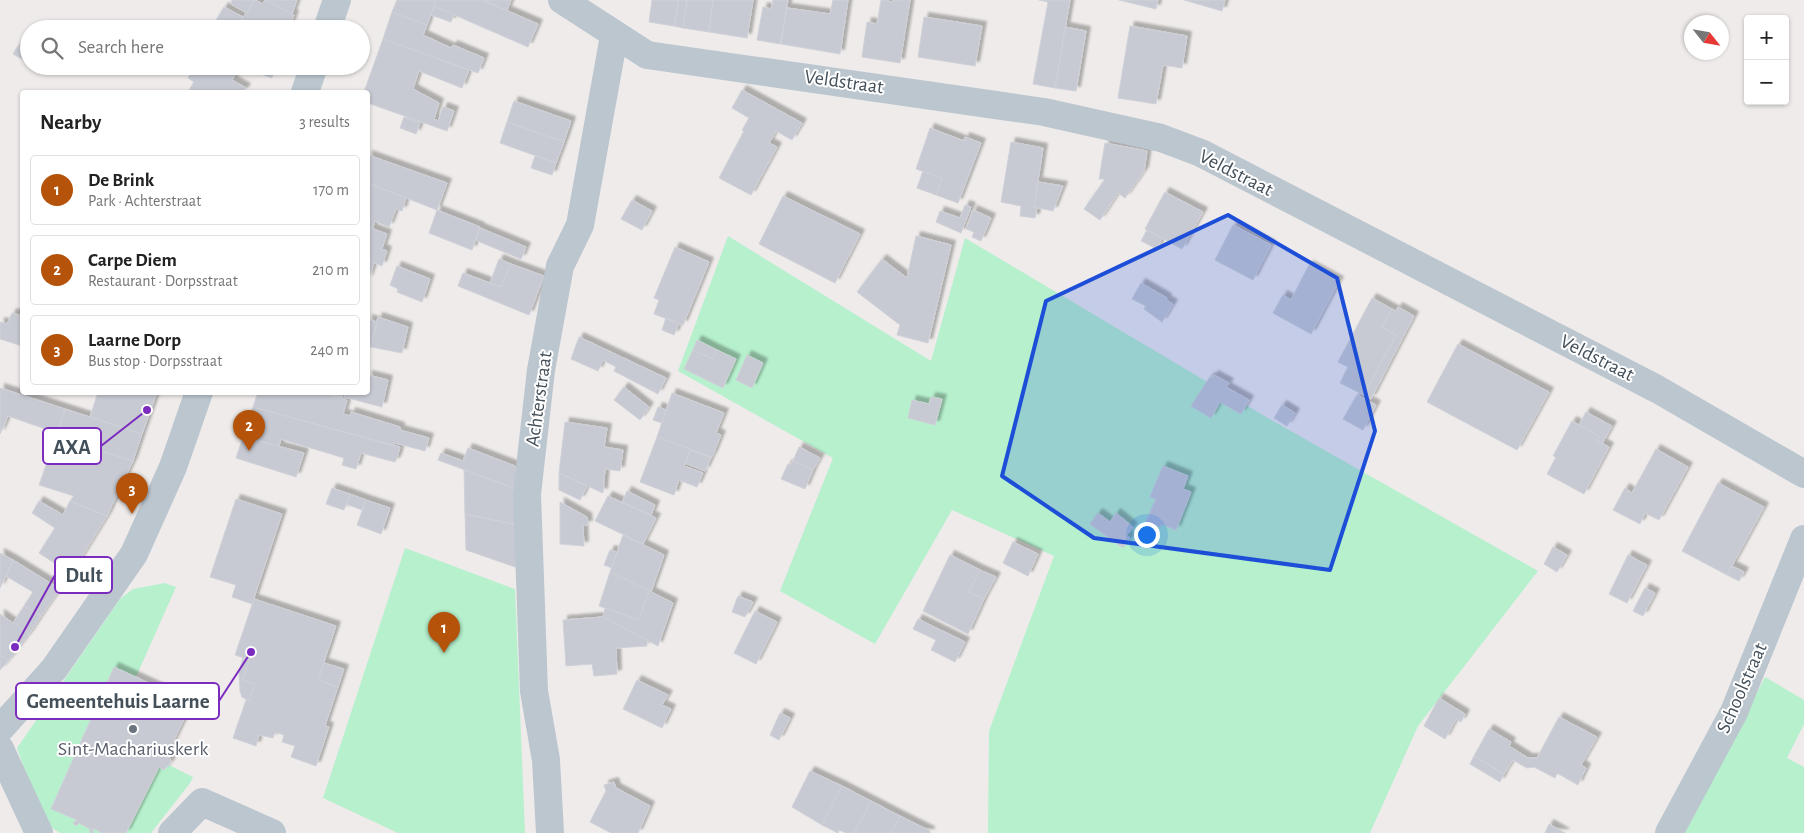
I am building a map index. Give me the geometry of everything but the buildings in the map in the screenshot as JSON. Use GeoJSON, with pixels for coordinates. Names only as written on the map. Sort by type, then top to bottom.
{"type":"FeatureCollection","features":[{"type":"Feature","properties":{"kind":"street"},"geometry":{"type":"LineString","coordinates":[[330,20],[337,0]]}},
{"type":"Feature","properties":{"kind":"street"},"geometry":{"type":"LineString","coordinates":[[562,0],[614,36]]}},
{"type":"Feature","properties":{"kind":"street","name":"Veldstraat"},"geometry":{"type":"LineString","coordinates":[[614,36],[647,55],[1044,112],[1161,138],[1201,153],[1658,389],[1804,474]]}},
{"type":"Feature","properties":{"kind":"street","name":"Achterstraat"},"geometry":{"type":"LineString","coordinates":[[550,833],[546,760],[534,691],[527,494],[541,370],[560,266],[580,225],[614,36]]}},
{"type":"Feature","properties":{"kind":"street"},"geometry":{"type":"LineString","coordinates":[[306,90],[311,75]]}},
{"type":"Feature","properties":{"kind":"street"},"geometry":{"type":"LineString","coordinates":[[0,729],[54,669],[134,554],[172,467],[198,395]]}},
{"type":"Feature","properties":{"kind":"street","name":"Schoolstraat"},"geometry":{"type":"LineString","coordinates":[[1669,833],[1734,712],[1804,539]]}},
{"type":"Feature","properties":{"kind":"street"},"geometry":{"type":"LineString","coordinates":[[0,749],[39,833]]}},
{"type":"Feature","properties":{"kind":"street"},"geometry":{"type":"LineString","coordinates":[[172,833],[202,802],[272,833]]}},
{"type":"Feature","properties":{"kind":"highlighted area"},"geometry":{"type":"Polygon","coordinates":[[[1228,215],[1337,278],[1375,431],[1330,570],[1094,538],[1002,476],[1046,301],[1228,215]]]}},
{"type":"Feature","properties":{"kind":"green space"},"geometry":{"type":"Polygon","coordinates":[[[728,236],[931,361],[965,238],[1273,421],[1538,571],[1418,726],[1370,833],[988,833],[989,731],[1054,556],[952,510],[875,644],[780,591],[833,458],[678,371],[728,236]]]}},
{"type":"Feature","properties":{"kind":"green space"},"geometry":{"type":"Polygon","coordinates":[[[405,548],[515,589],[525,833],[398,833],[323,798],[405,548]]]}},
{"type":"Feature","properties":{"kind":"green space"},"geometry":{"type":"Polygon","coordinates":[[[165,583],[176,587],[136,677],[114,667],[51,808],[77,820],[74,823],[75,826],[79,823],[90,829],[90,833],[60,833],[52,828],[27,776],[17,748],[120,599],[133,589],[165,583]]]}},
{"type":"Feature","properties":{"kind":"green space"},"geometry":{"type":"Polygon","coordinates":[[[1765,677],[1804,700],[1804,724],[1787,758],[1804,767],[1804,833],[1685,833],[1765,677]]]}},
{"type":"Feature","properties":{"kind":"green space"},"geometry":{"type":"Polygon","coordinates":[[[169,765],[193,777],[190,783],[151,833],[126,833],[159,767],[164,770],[169,765]]]}},
{"type":"Feature","properties":{"kind":"green space"},"geometry":{"type":"Polygon","coordinates":[[[93,828],[102,833],[93,833],[93,828]]]}},
{"type":"Feature","properties":{"kind":"place","name":"AXA"},"geometry":{"type":"Point","coordinates":[147,410]}},
{"type":"Feature","properties":{"kind":"place","name":"Carpe Diem"},"geometry":{"type":"Point","coordinates":[249,451]}},
{"type":"Feature","properties":{"kind":"place","name":"Laarne Dorp"},"geometry":{"type":"Point","coordinates":[132,514]}},
{"type":"Feature","properties":{"kind":"place","name":"Dult"},"geometry":{"type":"Point","coordinates":[15,647]}},
{"type":"Feature","properties":{"kind":"place","name":"Gemeentehuis Laarne"},"geometry":{"type":"Point","coordinates":[251,652]}},
{"type":"Feature","properties":{"kind":"place","name":"De Brink"},"geometry":{"type":"Point","coordinates":[444,653]}},
{"type":"Feature","properties":{"kind":"place","name":"Sint-Machariuskerk"},"geometry":{"type":"Point","coordinates":[133,729]}}]}
